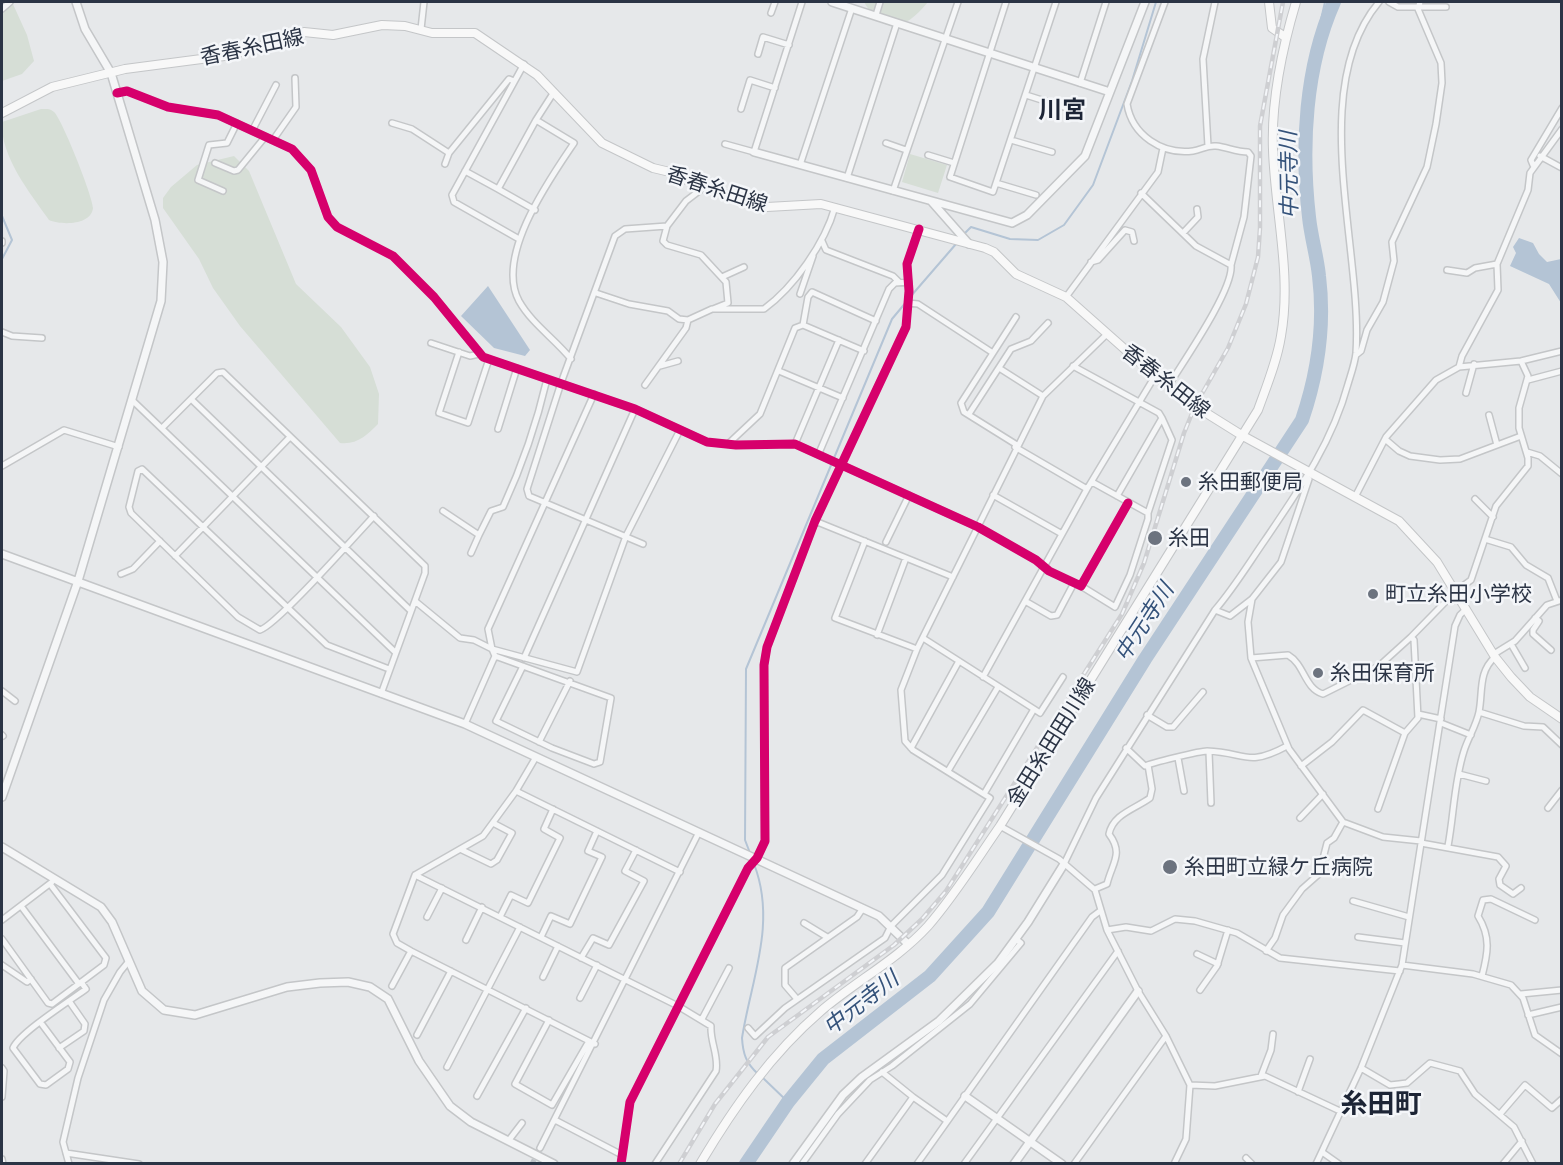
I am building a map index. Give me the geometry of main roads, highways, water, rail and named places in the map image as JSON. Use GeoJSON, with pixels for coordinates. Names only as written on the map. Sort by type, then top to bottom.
{"type":"FeatureCollection","features":[{"type":"Feature","properties":{"kind":"main road"},"geometry":{"type":"LineString","coordinates":[[1269,2],[1272,28],[1285,38]]}},
{"type":"Feature","properties":{"kind":"main road","name":"金田糸田田川線"},"geometry":{"type":"LineString","coordinates":[[700,1164],[756,1078],[780,1050],[824,1008],[884,965],[908,944],[927,926],[947,901],[1000,826],[1247,438],[1272,373],[1281,335],[1285,296],[1273,148],[1277,86],[1285,38],[1296,2]]}},
{"type":"Feature","properties":{"kind":"main road","name":"香春糸田線"},"geometry":{"type":"LineString","coordinates":[[2,113],[52,87],[158,63],[232,55],[304,32],[333,35],[382,25],[421,29],[432,33],[475,33],[524,64],[602,143],[653,168],[674,172],[703,188],[730,194],[767,207],[820,204],[969,244],[994,252],[1016,274],[1066,297],[1155,376],[1195,406],[1247,438],[1399,521],[1437,562],[1495,656],[1530,697],[1562,720]]}},
{"type":"Feature","properties":{"kind":"water"},"geometry":{"type":"Polygon","coordinates":[[[1519,238],[1533,243],[1547,262],[1561,259],[1561,303],[1549,284],[1510,266],[1516,253],[1513,247],[1519,238]]]}},
{"type":"Feature","properties":{"kind":"water"},"geometry":{"type":"Polygon","coordinates":[[[488,286],[530,350],[525,356],[494,348],[461,316],[488,286]]]}},
{"type":"Feature","properties":{"kind":"waterway"},"geometry":{"type":"LineString","coordinates":[[963,235],[971,227],[1010,239],[1038,240],[1064,225],[1093,185],[1132,81],[1156,2]]}},
{"type":"Feature","properties":{"kind":"waterway"},"geometry":{"type":"LineString","coordinates":[[1323,30],[1320,24],[1325,2]]}},
{"type":"Feature","properties":{"kind":"waterway","name":"中元寺川"},"geometry":{"type":"LineString","coordinates":[[746,1164],[788,1102],[823,1059],[930,976],[988,912],[1145,659],[1302,420],[1316,367],[1321,313],[1321,294],[1310,224],[1305,163],[1308,108],[1317,53],[1334,2]]}},
{"type":"Feature","properties":{"kind":"waterway"},"geometry":{"type":"LineString","coordinates":[[2,216],[12,240],[2,259]]}},
{"type":"Feature","properties":{"kind":"waterway"},"geometry":{"type":"LineString","coordinates":[[911,296],[956,244]]}},
{"type":"Feature","properties":{"kind":"waterway"},"geometry":{"type":"LineString","coordinates":[[750,853],[745,840],[746,669],[892,319],[907,301]]}},
{"type":"Feature","properties":{"kind":"waterway"},"geometry":{"type":"LineString","coordinates":[[754,864],[760,886],[763,930],[742,1038],[746,1058],[758,1074]]}},
{"type":"Feature","properties":{"kind":"waterway"},"geometry":{"type":"LineString","coordinates":[[763,1078],[788,1102]]}},
{"type":"Feature","properties":{"kind":"tunnel"},"geometry":{"type":"LineString","coordinates":[[532,1164],[540,1148]]}},
{"type":"Feature","properties":{"kind":"railway"},"geometry":{"type":"LineString","coordinates":[[679,1164],[715,1104],[768,1037],[894,945],[922,919],[946,891],[1122,614],[1144,563],[1184,433],[1195,406],[1228,348],[1246,304],[1258,257],[1260,126],[1283,2]]}},
{"type":"Feature","properties":{"kind":"place","name":"糸田郵便局"},"geometry":{"type":"Point","coordinates":[1186,482]}},
{"type":"Feature","properties":{"kind":"place","name":"糸田"},"geometry":{"type":"Point","coordinates":[1155,538]}},
{"type":"Feature","properties":{"kind":"place","name":"町立糸田小学校"},"geometry":{"type":"Point","coordinates":[1373,594]}},
{"type":"Feature","properties":{"kind":"place","name":"糸田保育所"},"geometry":{"type":"Point","coordinates":[1318,673]}},
{"type":"Feature","properties":{"kind":"place","name":"糸田町立緑ケ丘病院"},"geometry":{"type":"Point","coordinates":[1170,867]}},
{"type":"Feature","properties":{"kind":"district","name":"川宮"},"geometry":{"type":"Point","coordinates":[1062,110]}},
{"type":"Feature","properties":{"kind":"district","name":"糸田町"},"geometry":{"type":"Point","coordinates":[1381,1104]}}]}
